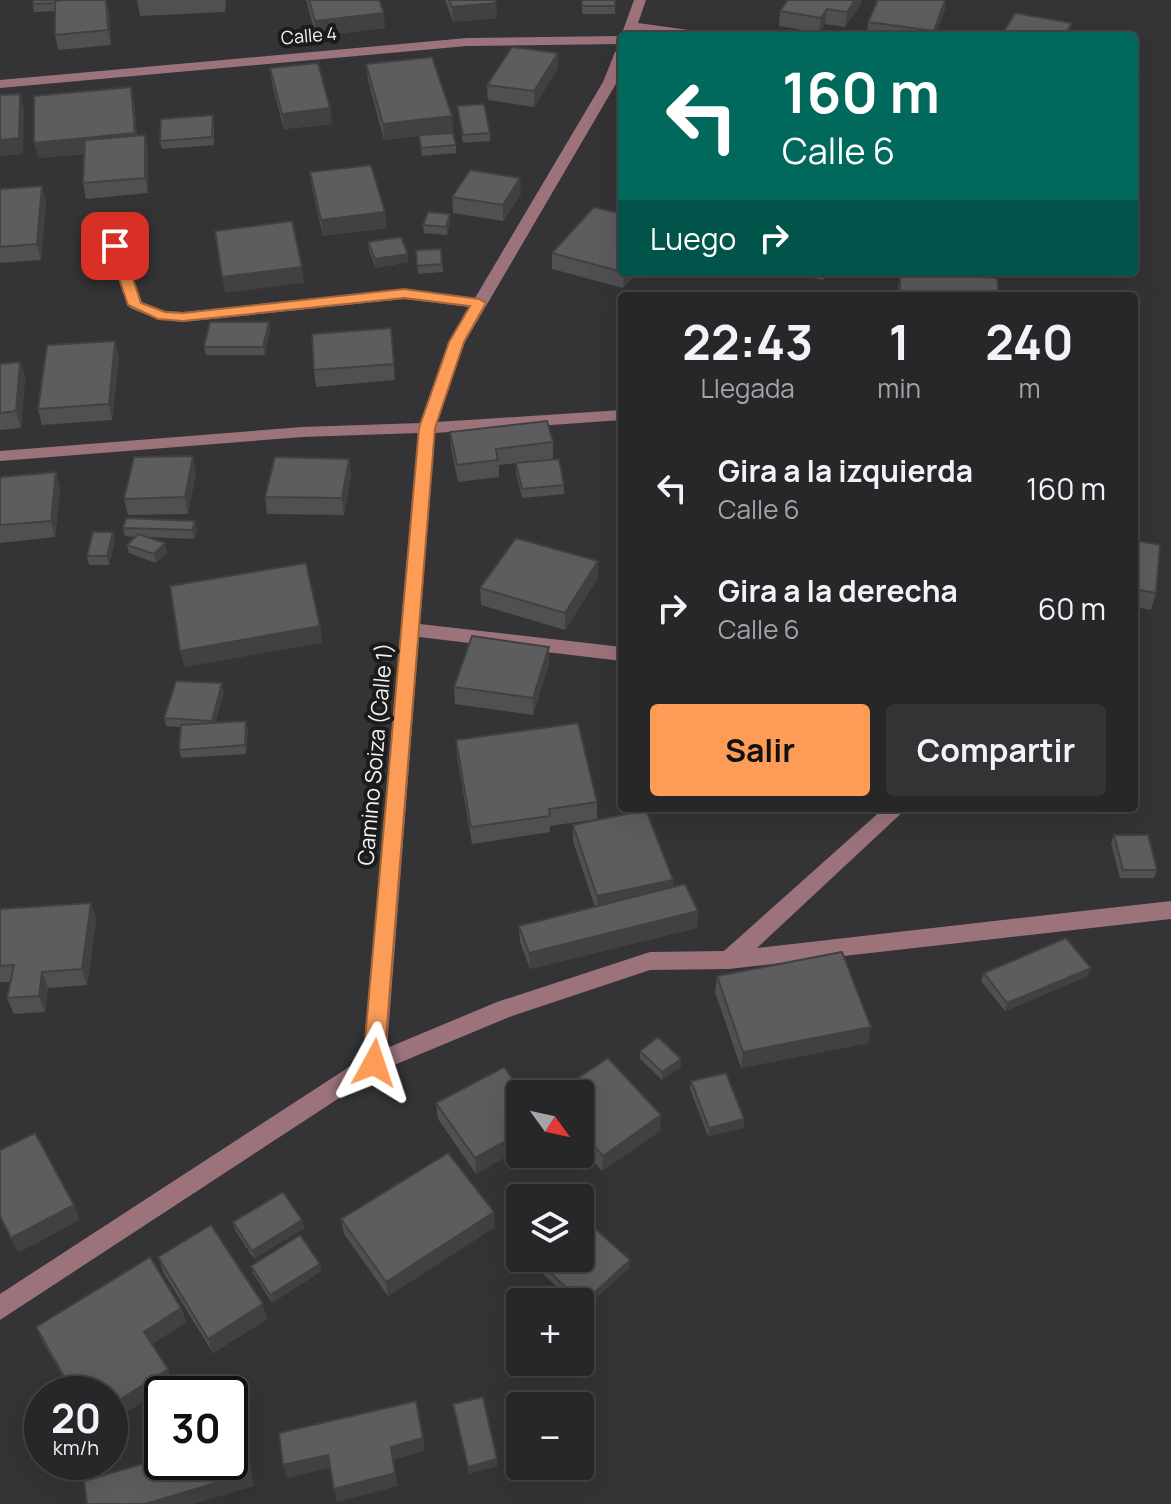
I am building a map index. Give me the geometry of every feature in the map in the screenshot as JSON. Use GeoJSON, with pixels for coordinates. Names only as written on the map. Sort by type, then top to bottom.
{"type":"FeatureCollection","features":[{"type":"Feature","properties":{"kind":"street"},"geometry":{"type":"LineString","coordinates":[[628,31],[640,0]]}},
{"type":"Feature","properties":{"kind":"street","name":"Calle 4"},"geometry":{"type":"LineString","coordinates":[[0,84],[467,42],[618,40]]}},
{"type":"Feature","properties":{"kind":"street","name":"Camino Soiza (Calle 1)"},"geometry":{"type":"LineString","coordinates":[[374,1063],[427,428],[457,342],[610,82],[618,62]]}},
{"type":"Feature","properties":{"kind":"street"},"geometry":{"type":"LineString","coordinates":[[115,246],[135,305],[163,316],[183,317],[404,294],[479,303]]}},
{"type":"Feature","properties":{"kind":"street"},"geometry":{"type":"LineString","coordinates":[[0,456],[302,432],[427,428],[618,415]]}},
{"type":"Feature","properties":{"kind":"street"},"geometry":{"type":"LineString","coordinates":[[409,629],[618,654]]}},
{"type":"Feature","properties":{"kind":"street"},"geometry":{"type":"LineString","coordinates":[[729,960],[893,812]]}},
{"type":"Feature","properties":{"kind":"street"},"geometry":{"type":"LineString","coordinates":[[0,1308],[374,1063],[505,1009],[650,961],[729,960],[1171,910]]}},
{"type":"Feature","properties":{"kind":"building"},"geometry":{"type":"Polygon","coordinates":[[[33,0],[63,0],[33,4],[33,0]]]}},
{"type":"Feature","properties":{"kind":"building"},"geometry":{"type":"Polygon","coordinates":[[[106,0],[108,30],[55,35],[55,1],[106,0]]]}},
{"type":"Feature","properties":{"kind":"building"},"geometry":{"type":"Polygon","coordinates":[[[309,0],[379,0],[384,13],[315,21],[309,0]]]}},
{"type":"Feature","properties":{"kind":"building"},"geometry":{"type":"Polygon","coordinates":[[[449,0],[495,0],[496,3],[452,7],[449,0]]]}},
{"type":"Feature","properties":{"kind":"building"},"geometry":{"type":"Polygon","coordinates":[[[582,0],[615,0],[615,6],[582,6],[582,0]]]}},
{"type":"Feature","properties":{"kind":"building"},"geometry":{"type":"Polygon","coordinates":[[[788,0],[855,0],[847,12],[827,9],[821,18],[780,11],[788,0]]]}},
{"type":"Feature","properties":{"kind":"building"},"geometry":{"type":"Polygon","coordinates":[[[878,0],[945,0],[934,31],[868,22],[878,0]]]}},
{"type":"Feature","properties":{"kind":"building"},"geometry":{"type":"Polygon","coordinates":[[[1015,13],[1072,23],[1066,32],[1003,32],[1015,13]]]}},
{"type":"Feature","properties":{"kind":"building"},"geometry":{"type":"Polygon","coordinates":[[[512,47],[558,53],[534,91],[487,85],[512,47]]]}},
{"type":"Feature","properties":{"kind":"building"},"geometry":{"type":"Polygon","coordinates":[[[432,57],[452,116],[383,124],[366,64],[432,57]]]}},
{"type":"Feature","properties":{"kind":"building"},"geometry":{"type":"Polygon","coordinates":[[[318,63],[330,108],[282,114],[270,68],[318,63]]]}},
{"type":"Feature","properties":{"kind":"building"},"geometry":{"type":"Polygon","coordinates":[[[131,87],[135,133],[34,143],[34,96],[131,87]]]}},
{"type":"Feature","properties":{"kind":"building"},"geometry":{"type":"Polygon","coordinates":[[[20,94],[19,138],[0,140],[0,95],[20,94]]]}},
{"type":"Feature","properties":{"kind":"building"},"geometry":{"type":"Polygon","coordinates":[[[484,104],[490,133],[463,135],[457,106],[484,104]]]}},
{"type":"Feature","properties":{"kind":"building"},"geometry":{"type":"Polygon","coordinates":[[[213,115],[212,137],[160,141],[161,119],[213,115]]]}},
{"type":"Feature","properties":{"kind":"building"},"geometry":{"type":"Polygon","coordinates":[[[453,133],[456,145],[421,148],[419,135],[453,133]]]}},
{"type":"Feature","properties":{"kind":"building"},"geometry":{"type":"Polygon","coordinates":[[[145,135],[145,178],[83,183],[85,140],[145,135]]]}},
{"type":"Feature","properties":{"kind":"building"},"geometry":{"type":"Polygon","coordinates":[[[371,165],[385,212],[321,220],[310,172],[371,165]]]}},
{"type":"Feature","properties":{"kind":"building"},"geometry":{"type":"Polygon","coordinates":[[[470,170],[520,178],[503,205],[452,197],[470,170]]]}},
{"type":"Feature","properties":{"kind":"building"},"geometry":{"type":"Polygon","coordinates":[[[42,186],[37,244],[0,247],[0,189],[42,186]]]}},
{"type":"Feature","properties":{"kind":"building"},"geometry":{"type":"Polygon","coordinates":[[[594,207],[618,213],[618,271],[552,253],[594,207]]]}},
{"type":"Feature","properties":{"kind":"building"},"geometry":{"type":"Polygon","coordinates":[[[428,212],[450,214],[446,227],[423,225],[428,212]]]}},
{"type":"Feature","properties":{"kind":"building"},"geometry":{"type":"Polygon","coordinates":[[[292,221],[302,267],[222,277],[215,231],[292,221]]]}},
{"type":"Feature","properties":{"kind":"building"},"geometry":{"type":"Polygon","coordinates":[[[401,237],[408,254],[375,259],[368,242],[401,237]]]}},
{"type":"Feature","properties":{"kind":"building"},"geometry":{"type":"Polygon","coordinates":[[[441,249],[442,264],[417,266],[416,250],[441,249]]]}},
{"type":"Feature","properties":{"kind":"building"},"geometry":{"type":"Polygon","coordinates":[[[900,276],[958,276],[997,278],[999,292],[900,292],[900,276]]]}},
{"type":"Feature","properties":{"kind":"building"},"geometry":{"type":"Polygon","coordinates":[[[210,322],[269,322],[263,347],[204,347],[210,322]]]}},
{"type":"Feature","properties":{"kind":"building"},"geometry":{"type":"Polygon","coordinates":[[[391,328],[394,364],[314,370],[312,334],[391,328]]]}},
{"type":"Feature","properties":{"kind":"building"},"geometry":{"type":"Polygon","coordinates":[[[115,341],[109,404],[38,409],[47,345],[115,341]]]}},
{"type":"Feature","properties":{"kind":"building"},"geometry":{"type":"Polygon","coordinates":[[[20,362],[16,411],[0,413],[0,364],[20,362]]]}},
{"type":"Feature","properties":{"kind":"building"},"geometry":{"type":"Polygon","coordinates":[[[547,421],[553,442],[496,449],[498,460],[457,465],[450,432],[547,421]]]}},
{"type":"Feature","properties":{"kind":"building"},"geometry":{"type":"Polygon","coordinates":[[[193,456],[185,497],[124,499],[134,457],[193,456]]]}},
{"type":"Feature","properties":{"kind":"building"},"geometry":{"type":"Polygon","coordinates":[[[275,457],[349,459],[342,498],[265,497],[275,457]]]}},
{"type":"Feature","properties":{"kind":"building"},"geometry":{"type":"Polygon","coordinates":[[[559,459],[564,485],[522,489],[516,463],[559,459]]]}},
{"type":"Feature","properties":{"kind":"building"},"geometry":{"type":"Polygon","coordinates":[[[56,472],[51,521],[0,525],[0,477],[56,472]]]}},
{"type":"Feature","properties":{"kind":"building"},"geometry":{"type":"Polygon","coordinates":[[[126,518],[195,521],[192,530],[123,528],[126,518]]]}},
{"type":"Feature","properties":{"kind":"building"},"geometry":{"type":"Polygon","coordinates":[[[93,532],[113,532],[107,556],[87,556],[93,532]]]}},
{"type":"Feature","properties":{"kind":"building"},"geometry":{"type":"Polygon","coordinates":[[[138,534],[165,543],[154,554],[127,545],[138,534]]]}},
{"type":"Feature","properties":{"kind":"building"},"geometry":{"type":"Polygon","coordinates":[[[516,538],[598,561],[565,613],[480,588],[516,538]]]}},
{"type":"Feature","properties":{"kind":"building"},"geometry":{"type":"Polygon","coordinates":[[[1138,541],[1160,545],[1156,593],[1138,590],[1138,541]]]}},
{"type":"Feature","properties":{"kind":"building"},"geometry":{"type":"Polygon","coordinates":[[[306,563],[320,626],[180,651],[170,586],[306,563]]]}},
{"type":"Feature","properties":{"kind":"building"},"geometry":{"type":"Polygon","coordinates":[[[472,636],[549,647],[533,698],[454,687],[472,636]]]}},
{"type":"Feature","properties":{"kind":"building"},"geometry":{"type":"Polygon","coordinates":[[[176,681],[222,683],[212,721],[164,718],[176,681]]]}},
{"type":"Feature","properties":{"kind":"building"},"geometry":{"type":"Polygon","coordinates":[[[246,721],[245,745],[179,750],[181,725],[246,721]]]}},
{"type":"Feature","properties":{"kind":"building"},"geometry":{"type":"Polygon","coordinates":[[[578,723],[597,802],[549,809],[550,816],[471,827],[456,740],[578,723]]]}},
{"type":"Feature","properties":{"kind":"building"},"geometry":{"type":"Polygon","coordinates":[[[647,812],[673,880],[597,896],[573,825],[647,812]]]}},
{"type":"Feature","properties":{"kind":"building"},"geometry":{"type":"Polygon","coordinates":[[[1114,835],[1148,835],[1157,870],[1123,870],[1114,835]]]}},
{"type":"Feature","properties":{"kind":"building"},"geometry":{"type":"Polygon","coordinates":[[[685,884],[698,911],[529,953],[519,926],[685,884]]]}},
{"type":"Feature","properties":{"kind":"building"},"geometry":{"type":"Polygon","coordinates":[[[91,903],[82,969],[42,972],[39,996],[7,998],[14,965],[0,966],[0,909],[91,903]]]}},
{"type":"Feature","properties":{"kind":"building"},"geometry":{"type":"Polygon","coordinates":[[[1066,938],[1091,968],[1007,1003],[984,973],[1066,938]]]}},
{"type":"Feature","properties":{"kind":"building"},"geometry":{"type":"Polygon","coordinates":[[[842,952],[871,1027],[743,1052],[717,976],[842,952]]]}},
{"type":"Feature","properties":{"kind":"building"},"geometry":{"type":"Polygon","coordinates":[[[658,1037],[681,1059],[662,1072],[640,1051],[658,1037]]]}},
{"type":"Feature","properties":{"kind":"building"},"geometry":{"type":"Polygon","coordinates":[[[608,1058],[661,1115],[603,1156],[594,1146],[594,1080],[575,1080],[608,1058]]]}},
{"type":"Feature","properties":{"kind":"building"},"geometry":{"type":"Polygon","coordinates":[[[504,1067],[514,1080],[506,1080],[506,1141],[475,1158],[436,1103],[504,1067]]]}},
{"type":"Feature","properties":{"kind":"building"},"geometry":{"type":"Polygon","coordinates":[[[726,1073],[744,1119],[709,1128],[691,1081],[726,1073]]]}},
{"type":"Feature","properties":{"kind":"building"},"geometry":{"type":"Polygon","coordinates":[[[35,1133],[74,1205],[11,1238],[0,1216],[0,1150],[35,1133]]]}},
{"type":"Feature","properties":{"kind":"building"},"geometry":{"type":"Polygon","coordinates":[[[448,1153],[494,1212],[386,1282],[341,1219],[448,1153]]]}},
{"type":"Feature","properties":{"kind":"building"},"geometry":{"type":"Polygon","coordinates":[[[283,1192],[302,1220],[252,1251],[233,1222],[283,1192]]]}},
{"type":"Feature","properties":{"kind":"building"},"geometry":{"type":"Polygon","coordinates":[[[211,1225],[263,1304],[208,1339],[158,1257],[211,1225]]]}},
{"type":"Feature","properties":{"kind":"building"},"geometry":{"type":"Polygon","coordinates":[[[594,1228],[630,1260],[594,1293],[594,1288],[567,1288],[549,1272],[594,1272],[594,1228]]]}},
{"type":"Feature","properties":{"kind":"building"},"geometry":{"type":"Polygon","coordinates":[[[300,1235],[320,1264],[270,1295],[251,1266],[300,1235]]]}},
{"type":"Feature","properties":{"kind":"building"},"geometry":{"type":"Polygon","coordinates":[[[150,1257],[181,1308],[144,1332],[168,1369],[157,1376],[144,1376],[144,1384],[128,1395],[128,1376],[64,1376],[36,1327],[150,1257]]]}},
{"type":"Feature","properties":{"kind":"building"},"geometry":{"type":"Polygon","coordinates":[[[483,1397],[497,1459],[468,1467],[453,1404],[483,1397]]]}},
{"type":"Feature","properties":{"kind":"building"},"geometry":{"type":"Polygon","coordinates":[[[416,1401],[423,1438],[391,1447],[395,1473],[334,1489],[328,1455],[283,1465],[279,1433],[416,1401]]]}},
{"type":"Feature","properties":{"kind":"building"},"geometry":{"type":"Polygon","coordinates":[[[144,1463],[144,1480],[226,1480],[145,1504],[87,1504],[84,1481],[128,1480],[128,1468],[144,1463]]]}},
{"type":"Feature","properties":{"kind":"route"},"geometry":{"type":"LineString","coordinates":[[115,246],[135,305],[163,316],[183,317],[404,294],[479,303],[457,342],[427,428],[374,1063]]}}]}
